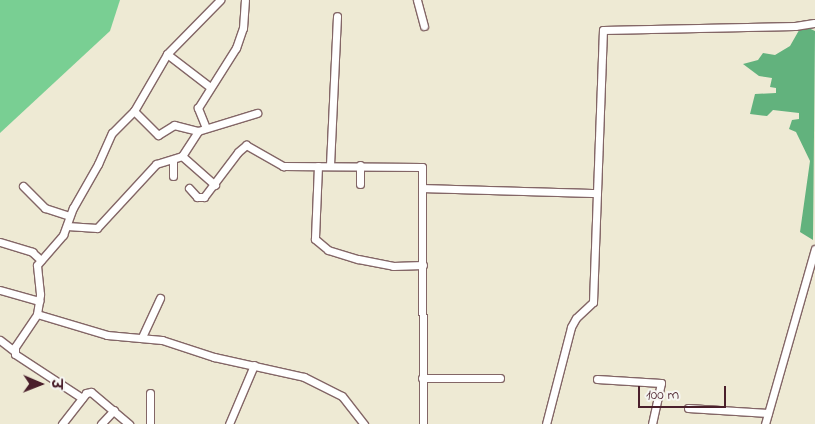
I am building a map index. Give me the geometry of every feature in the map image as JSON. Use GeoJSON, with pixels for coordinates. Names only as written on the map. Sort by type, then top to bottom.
{"type":"FeatureCollection","features":[{"type":"Feature","properties":{"kind":"street"},"geometry":{"type":"LineString","coordinates":[[14,351],[37,314],[39,301],[36,269],[41,260],[54,249],[67,226],[69,216],[112,133],[134,111],[167,54],[220,0]]}},
{"type":"Feature","properties":{"kind":"street"},"geometry":{"type":"LineString","coordinates":[[206,128],[198,110],[241,34],[245,0]]}},
{"type":"Feature","properties":{"kind":"street"},"geometry":{"type":"LineString","coordinates":[[417,0],[424,26]]}},
{"type":"Feature","properties":{"kind":"street"},"geometry":{"type":"LineString","coordinates":[[330,165],[337,16]]}},
{"type":"Feature","properties":{"kind":"street"},"geometry":{"type":"LineString","coordinates":[[546,424],[571,327],[576,318],[593,302],[603,30],[795,26],[814,23]]}},
{"type":"Feature","properties":{"kind":"street"},"geometry":{"type":"LineString","coordinates":[[167,54],[210,88]]}},
{"type":"Feature","properties":{"kind":"street"},"geometry":{"type":"LineString","coordinates":[[134,111],[158,135],[174,125],[198,131],[257,113]]}},
{"type":"Feature","properties":{"kind":"street"},"geometry":{"type":"LineString","coordinates":[[67,226],[97,228],[151,168],[160,161],[173,160],[182,156],[198,131]]}},
{"type":"Feature","properties":{"kind":"street"},"geometry":{"type":"LineString","coordinates":[[189,188],[202,198],[215,185],[238,152],[246,145],[284,166],[422,166],[424,188],[423,424]]}},
{"type":"Feature","properties":{"kind":"street"},"geometry":{"type":"LineString","coordinates":[[182,156],[215,185]]}},
{"type":"Feature","properties":{"kind":"street"},"geometry":{"type":"LineString","coordinates":[[173,160],[173,176]]}},
{"type":"Feature","properties":{"kind":"street"},"geometry":{"type":"LineString","coordinates":[[360,165],[360,184]]}},
{"type":"Feature","properties":{"kind":"street"},"geometry":{"type":"LineString","coordinates":[[318,166],[315,239],[328,250],[358,259],[392,266],[423,265]]}},
{"type":"Feature","properties":{"kind":"street"},"geometry":{"type":"LineString","coordinates":[[23,186],[45,208],[69,216]]}},
{"type":"Feature","properties":{"kind":"street"},"geometry":{"type":"LineString","coordinates":[[424,188],[598,193]]}},
{"type":"Feature","properties":{"kind":"street"},"geometry":{"type":"LineString","coordinates":[[0,242],[32,252],[41,260]]}},
{"type":"Feature","properties":{"kind":"street"},"geometry":{"type":"LineString","coordinates":[[766,424],[811,270],[815,250]]}},
{"type":"Feature","properties":{"kind":"street"},"geometry":{"type":"LineString","coordinates":[[0,290],[39,301]]}},
{"type":"Feature","properties":{"kind":"street"},"geometry":{"type":"LineString","coordinates":[[142,337],[160,298]]}},
{"type":"Feature","properties":{"kind":"street"},"geometry":{"type":"LineString","coordinates":[[37,314],[106,334],[142,337],[304,377],[342,396],[364,424]]}},
{"type":"Feature","properties":{"kind":"street"},"geometry":{"type":"LineString","coordinates":[[2,344],[14,351],[16,357],[82,398]]}},
{"type":"Feature","properties":{"kind":"street"},"geometry":{"type":"LineString","coordinates":[[229,424],[254,365]]}},
{"type":"Feature","properties":{"kind":"street"},"geometry":{"type":"LineString","coordinates":[[422,378],[500,378]]}},
{"type":"Feature","properties":{"kind":"street"},"geometry":{"type":"LineString","coordinates":[[597,379],[661,383],[652,424]]}},
{"type":"Feature","properties":{"kind":"street"},"geometry":{"type":"LineString","coordinates":[[62,424],[82,398],[91,392],[129,424]]}},
{"type":"Feature","properties":{"kind":"street"},"geometry":{"type":"LineString","coordinates":[[150,393],[150,424]]}},
{"type":"Feature","properties":{"kind":"street"},"geometry":{"type":"LineString","coordinates":[[688,408],[768,413]]}},
{"type":"Feature","properties":{"kind":"street"},"geometry":{"type":"LineString","coordinates":[[101,424],[114,410]]}},
{"type":"Feature","properties":{"kind":"green space"},"geometry":{"type":"Polygon","coordinates":[[[0,0],[120,0],[110,31],[0,133],[0,0]]]}},
{"type":"Feature","properties":{"kind":"green space"},"geometry":{"type":"Polygon","coordinates":[[[802,25],[815,31],[813,240],[800,232],[810,161],[796,132],[789,129],[792,120],[799,119],[799,113],[773,110],[767,116],[750,114],[755,94],[776,93],[776,88],[770,87],[772,78],[759,76],[743,64],[758,60],[763,53],[775,55],[790,46],[802,25]]]}}]}
